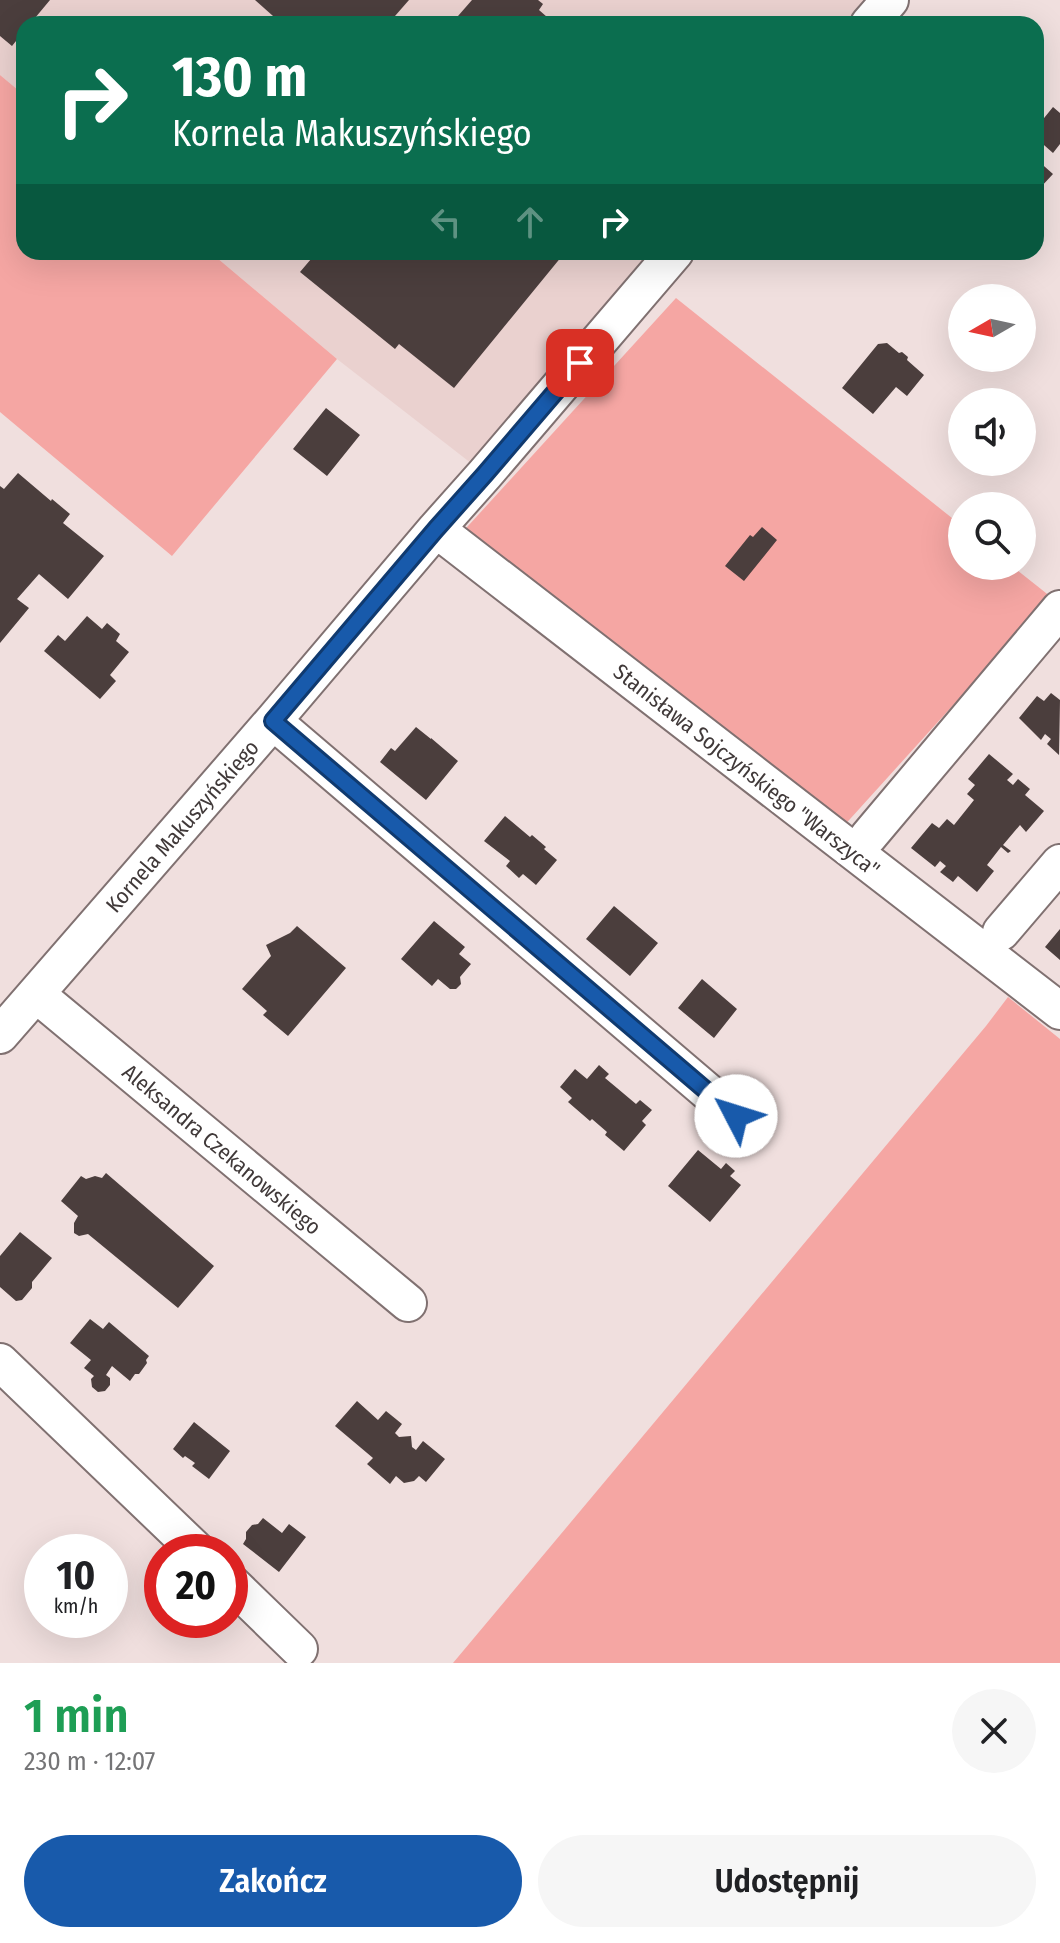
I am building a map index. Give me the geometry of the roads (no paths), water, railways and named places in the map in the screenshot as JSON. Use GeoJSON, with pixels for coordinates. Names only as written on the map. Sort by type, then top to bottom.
{"type":"FeatureCollection","features":[{"type":"Feature","properties":{"kind":"street"},"geometry":{"type":"LineString","coordinates":[[876,16],[890,0]]}},
{"type":"Feature","properties":{"kind":"street","name":"Kornela Makuszyńskiego"},"geometry":{"type":"LineString","coordinates":[[0,1035],[668,260]]}},
{"type":"Feature","properties":{"kind":"street","name":"Stanisława Sojczyńskiego \"Warszyca\""},"geometry":{"type":"LineString","coordinates":[[436,529],[1060,1011]]}},
{"type":"Feature","properties":{"kind":"street"},"geometry":{"type":"LineString","coordinates":[[868,837],[1060,609]]}},
{"type":"Feature","properties":{"kind":"street"},"geometry":{"type":"LineString","coordinates":[[273,721],[736,1116]]}},
{"type":"Feature","properties":{"kind":"street"},"geometry":{"type":"LineString","coordinates":[[1001,932],[1060,863]]}},
{"type":"Feature","properties":{"kind":"street","name":"Aleksandra Czekanowskiego"},"geometry":{"type":"LineString","coordinates":[[36,994],[408,1303]]}},
{"type":"Feature","properties":{"kind":"street"},"geometry":{"type":"LineString","coordinates":[[0,1362],[179,1534]]}},
{"type":"Feature","properties":{"kind":"street"},"geometry":{"type":"LineString","coordinates":[[248,1599],[299,1649]]}}]}
